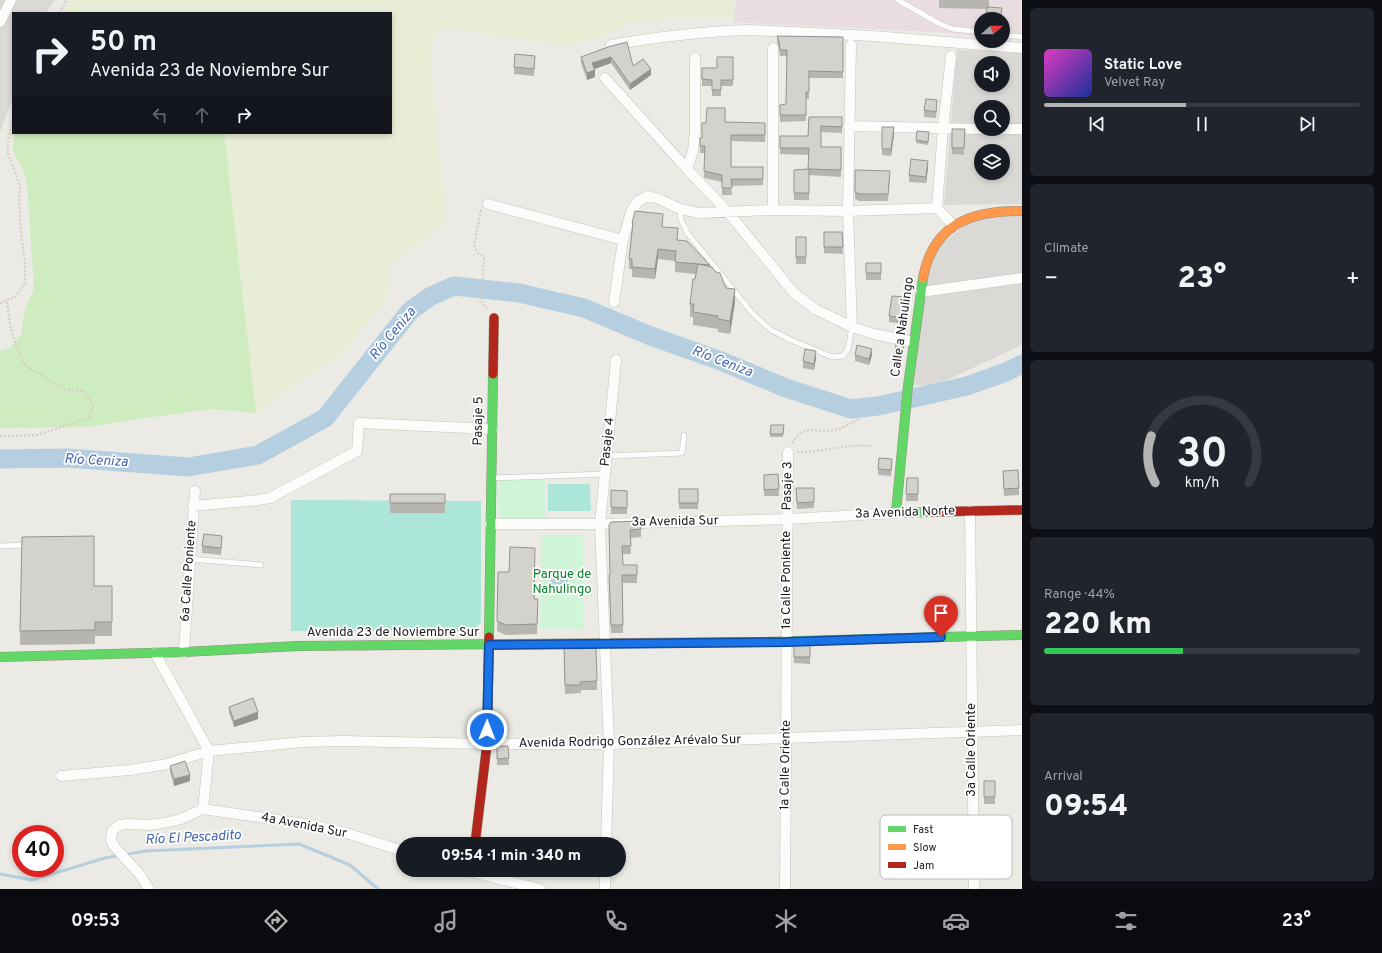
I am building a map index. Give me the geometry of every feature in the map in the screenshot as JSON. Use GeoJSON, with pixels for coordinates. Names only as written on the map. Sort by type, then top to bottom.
{"type":"FeatureCollection","features":[{"type":"Feature","properties":{"kind":"street"},"geometry":{"type":"LineString","coordinates":[[0,22],[11,0]]}},
{"type":"Feature","properties":{"kind":"street"},"geometry":{"type":"LineString","coordinates":[[611,45],[656,38],[750,30],[873,36],[1022,48]]}},
{"type":"Feature","properties":{"kind":"street"},"geometry":{"type":"LineString","coordinates":[[851,45],[848,210],[852,327]]}},
{"type":"Feature","properties":{"kind":"street"},"geometry":{"type":"LineString","coordinates":[[772,48],[773,210]]}},
{"type":"Feature","properties":{"kind":"street"},"geometry":{"type":"LineString","coordinates":[[951,56],[943,128],[937,208],[954,226]]}},
{"type":"Feature","properties":{"kind":"street"},"geometry":{"type":"LineString","coordinates":[[687,169],[693,151],[695,132],[695,58]]}},
{"type":"Feature","properties":{"kind":"street"},"geometry":{"type":"LineString","coordinates":[[605,78],[727,211],[794,293],[815,309],[852,327],[874,334],[913,342]]}},
{"type":"Feature","properties":{"kind":"street"},"geometry":{"type":"LineString","coordinates":[[849,126],[974,128]]}},
{"type":"Feature","properties":{"kind":"street"},"geometry":{"type":"LineString","coordinates":[[1010,129],[1022,129]]}},
{"type":"Feature","properties":{"kind":"street"},"geometry":{"type":"LineString","coordinates":[[614,302],[623,240],[631,212],[638,201],[648,196],[659,199],[680,209],[699,213],[773,210],[937,208]]}},
{"type":"Feature","properties":{"kind":"street"},"geometry":{"type":"LineString","coordinates":[[488,204],[623,240]]}},
{"type":"Feature","properties":{"kind":"street","name":"Calle a Nahulingo"},"geometry":{"type":"LineString","coordinates":[[896,513],[905,410],[913,342],[925,268],[931,249],[941,236],[965,219],[982,213],[1002,210],[1022,211]]}},
{"type":"Feature","properties":{"kind":"street"},"geometry":{"type":"LineString","coordinates":[[921,292],[1022,278]]}},
{"type":"Feature","properties":{"kind":"street","name":"Pasaje 5"},"geometry":{"type":"LineString","coordinates":[[476,837],[486,744],[494,318]]}},
{"type":"Feature","properties":{"kind":"street","name":"Pasaje 4"},"geometry":{"type":"LineString","coordinates":[[606,837],[609,744],[600,524],[616,360]]}},
{"type":"Feature","properties":{"kind":"street"},"geometry":{"type":"LineString","coordinates":[[194,506],[258,500],[276,496],[358,451],[358,423],[492,429]]}},
{"type":"Feature","properties":{"kind":"street","name":"Pasaje 3"},"geometry":{"type":"LineString","coordinates":[[788,452],[788,519]]}},
{"type":"Feature","properties":{"kind":"street","name":"6a Calle Poniente"},"geometry":{"type":"LineString","coordinates":[[184,652],[194,491]]}},
{"type":"Feature","properties":{"kind":"street","name":"3a Avenida Norte"},"geometry":{"type":"LineString","coordinates":[[788,519],[896,513],[1022,510]]}},
{"type":"Feature","properties":{"kind":"street","name":"3a Calle Oriente"},"geometry":{"type":"LineString","coordinates":[[970,511],[973,815]]}},
{"type":"Feature","properties":{"kind":"street","name":"3a Avenida Sur"},"geometry":{"type":"LineString","coordinates":[[490,524],[600,524],[788,519]]}},
{"type":"Feature","properties":{"kind":"street","name":"1a Calle Poniente"},"geometry":{"type":"LineString","coordinates":[[787,642],[788,519]]}},
{"type":"Feature","properties":{"kind":"street","name":"Avenida 23 de Noviembre Sur"},"geometry":{"type":"LineString","coordinates":[[0,657],[184,652],[299,646],[787,642],[1022,635]]}},
{"type":"Feature","properties":{"kind":"street","name":"1a Calle Oriente"},"geometry":{"type":"LineString","coordinates":[[785,889],[787,642]]}},
{"type":"Feature","properties":{"kind":"street"},"geometry":{"type":"LineString","coordinates":[[149,889],[141,876],[114,846],[111,840],[112,831],[119,826],[128,824],[148,825],[164,823],[180,819],[203,809],[209,751],[155,653]]}},
{"type":"Feature","properties":{"kind":"street","name":"Avenida Rodrigo González Arévalo Sur"},"geometry":{"type":"LineString","coordinates":[[61,776],[130,770],[167,764],[209,751],[303,742],[342,741],[486,744],[609,744],[1022,730]]}},
{"type":"Feature","properties":{"kind":"street","name":"4a Avenida Sur"},"geometry":{"type":"LineString","coordinates":[[203,809],[306,824],[346,833],[396,849]]}},
{"type":"Feature","properties":{"kind":"street"},"geometry":{"type":"LineString","coordinates":[[493,877],[540,889]]}},
{"type":"Feature","properties":{"kind":"street"},"geometry":{"type":"LineString","coordinates":[[605,877],[605,889]]}},
{"type":"Feature","properties":{"kind":"street","name":"3a Calle Oriente"},"geometry":{"type":"LineString","coordinates":[[974,879],[974,889]]}},
{"type":"Feature","properties":{"kind":"lane"},"geometry":{"type":"LineString","coordinates":[[898,0],[940,24],[953,29],[974,31]]}},
{"type":"Feature","properties":{"kind":"lane"},"geometry":{"type":"LineString","coordinates":[[1010,36],[1022,37]]}},
{"type":"Feature","properties":{"kind":"lane"},"geometry":{"type":"LineString","coordinates":[[680,209],[681,220],[688,234],[753,314],[771,330],[832,358],[843,356],[848,349],[852,327]]}},
{"type":"Feature","properties":{"kind":"lane"},"geometry":{"type":"LineString","coordinates":[[606,456],[682,453],[684,435]]}},
{"type":"Feature","properties":{"kind":"lane"},"geometry":{"type":"LineString","coordinates":[[491,478],[605,474]]}},
{"type":"Feature","properties":{"kind":"lane"},"geometry":{"type":"LineString","coordinates":[[0,546],[31,545]]}},
{"type":"Feature","properties":{"kind":"lane"},"geometry":{"type":"LineString","coordinates":[[190,559],[261,565]]}},
{"type":"Feature","properties":{"kind":"path"},"geometry":{"type":"LineString","coordinates":[[60,12],[66,0]]}},
{"type":"Feature","properties":{"kind":"path"},"geometry":{"type":"LineString","coordinates":[[0,303],[15,297],[25,283],[25,263],[19,202],[20,188],[8,154],[8,142],[12,124]]}},
{"type":"Feature","properties":{"kind":"path"},"geometry":{"type":"LineString","coordinates":[[481,301],[484,258],[477,252],[474,245],[480,211],[488,204]]}},
{"type":"Feature","properties":{"kind":"path"},"geometry":{"type":"LineString","coordinates":[[0,436],[37,435],[89,418],[93,405],[84,391],[63,389],[24,365],[10,325],[7,301]]}},
{"type":"Feature","properties":{"kind":"path"},"geometry":{"type":"LineString","coordinates":[[861,418],[834,430],[823,431],[810,429],[800,433],[788,452],[808,452],[858,445],[871,446]]}},
{"type":"Feature","properties":{"kind":"shaded area"},"geometry":{"type":"Polygon","coordinates":[[[0,0],[55,0],[47,12],[12,12],[12,100],[0,131],[0,0]]]}},
{"type":"Feature","properties":{"kind":"shaded area"},"geometry":{"type":"Polygon","coordinates":[[[736,0],[1022,0],[1022,40],[1010,39],[1010,12],[974,12],[974,35],[935,32],[733,22],[736,0]]]}},
{"type":"Feature","properties":{"kind":"shaded area"},"geometry":{"type":"Polygon","coordinates":[[[957,50],[1022,52],[1022,204],[944,205],[957,50]]]}},
{"type":"Feature","properties":{"kind":"shaded area"},"geometry":{"type":"Polygon","coordinates":[[[1022,215],[1022,345],[934,386],[911,385],[930,262],[941,244],[977,217],[1022,215]]]}},
{"type":"Feature","properties":{"kind":"shaded area"},"geometry":{"type":"Polygon","coordinates":[[[548,484],[590,484],[591,511],[548,511],[548,484]]]}},
{"type":"Feature","properties":{"kind":"shaded area"},"geometry":{"type":"Polygon","coordinates":[[[291,500],[481,501],[481,622],[471,632],[291,631],[291,500]]]}},
{"type":"Feature","properties":{"kind":"shaded area"},"geometry":{"type":"Polygon","coordinates":[[[559,573],[565,576],[568,582],[565,588],[559,591],[553,588],[550,582],[553,576],[559,573]]]}},
{"type":"Feature","properties":{"kind":"green space"},"geometry":{"type":"Polygon","coordinates":[[[71,0],[735,0],[733,17],[691,17],[629,24],[598,38],[563,46],[438,27],[430,54],[447,221],[390,266],[387,300],[336,359],[294,384],[256,413],[224,134],[392,134],[392,12],[64,12],[71,0]]]}},
{"type":"Feature","properties":{"kind":"green space"},"geometry":{"type":"Polygon","coordinates":[[[14,134],[224,134],[256,413],[211,409],[88,427],[0,428],[0,351],[11,347],[22,333],[25,310],[34,289],[27,183],[22,167],[13,152],[14,134]]]}},
{"type":"Feature","properties":{"kind":"green space"},"geometry":{"type":"Polygon","coordinates":[[[545,478],[546,519],[502,518],[498,512],[496,480],[545,478]]]}},
{"type":"Feature","properties":{"kind":"green space","name":"Parque de Nahulingo"},"geometry":{"type":"Polygon","coordinates":[[[541,535],[583,535],[583,630],[540,630],[541,535]]]}},
{"type":"Feature","properties":{"kind":"building"},"geometry":{"type":"Polygon","coordinates":[[[987,7],[1002,8],[1001,12],[987,12],[987,7]]]}},
{"type":"Feature","properties":{"kind":"building"},"geometry":{"type":"Polygon","coordinates":[[[777,36],[843,37],[843,72],[809,71],[809,92],[806,92],[806,115],[780,115],[780,105],[786,104],[787,50],[780,50],[777,36]]]}},
{"type":"Feature","properties":{"kind":"building"},"geometry":{"type":"Polygon","coordinates":[[[627,42],[633,66],[643,59],[651,69],[630,84],[611,57],[592,63],[595,70],[587,73],[581,57],[627,42]]]}},
{"type":"Feature","properties":{"kind":"building"},"geometry":{"type":"Polygon","coordinates":[[[515,54],[535,56],[534,69],[514,67],[515,54]]]}},
{"type":"Feature","properties":{"kind":"building"},"geometry":{"type":"Polygon","coordinates":[[[717,57],[733,57],[733,80],[721,80],[721,90],[712,90],[712,80],[702,79],[702,68],[717,68],[717,57]]]}},
{"type":"Feature","properties":{"kind":"building"},"geometry":{"type":"Polygon","coordinates":[[[926,99],[937,100],[936,112],[924,110],[926,99]]]}},
{"type":"Feature","properties":{"kind":"building"},"geometry":{"type":"Polygon","coordinates":[[[707,108],[725,108],[725,122],[765,123],[765,135],[731,135],[731,167],[763,167],[763,179],[731,179],[732,188],[722,188],[722,175],[704,171],[705,146],[700,146],[700,138],[702,138],[702,123],[706,123],[707,108]]]}},
{"type":"Feature","properties":{"kind":"building"},"geometry":{"type":"Polygon","coordinates":[[[809,117],[842,117],[842,127],[821,126],[821,147],[841,147],[841,170],[808,169],[809,148],[780,148],[780,136],[808,136],[809,117]]]}},
{"type":"Feature","properties":{"kind":"building"},"geometry":{"type":"Polygon","coordinates":[[[882,127],[894,127],[891,149],[882,149],[882,127]]]}},
{"type":"Feature","properties":{"kind":"building"},"geometry":{"type":"Polygon","coordinates":[[[952,129],[965,129],[964,148],[952,148],[952,129]]]}},
{"type":"Feature","properties":{"kind":"building"},"geometry":{"type":"Polygon","coordinates":[[[917,131],[929,132],[928,142],[916,140],[917,131]]]}},
{"type":"Feature","properties":{"kind":"building"},"geometry":{"type":"Polygon","coordinates":[[[911,159],[928,161],[926,177],[909,175],[911,159]]]}},
{"type":"Feature","properties":{"kind":"building"},"geometry":{"type":"Polygon","coordinates":[[[809,169],[809,193],[794,193],[794,170],[809,169]]]}},
{"type":"Feature","properties":{"kind":"building"},"geometry":{"type":"Polygon","coordinates":[[[855,170],[890,171],[888,194],[859,194],[855,192],[855,170]]]}},
{"type":"Feature","properties":{"kind":"building"},"geometry":{"type":"Polygon","coordinates":[[[635,211],[663,214],[662,227],[678,228],[677,240],[687,241],[710,265],[675,262],[676,251],[658,249],[655,269],[632,267],[632,259],[629,259],[632,223],[635,211]]]}},
{"type":"Feature","properties":{"kind":"building"},"geometry":{"type":"Polygon","coordinates":[[[824,232],[842,232],[843,247],[824,247],[824,232]]]}},
{"type":"Feature","properties":{"kind":"building"},"geometry":{"type":"Polygon","coordinates":[[[796,237],[806,237],[806,257],[796,257],[796,237]]]}},
{"type":"Feature","properties":{"kind":"building"},"geometry":{"type":"Polygon","coordinates":[[[866,263],[881,263],[881,273],[866,273],[866,263]]]}},
{"type":"Feature","properties":{"kind":"building"},"geometry":{"type":"Polygon","coordinates":[[[698,264],[712,267],[716,272],[720,273],[726,288],[735,289],[730,321],[718,319],[718,316],[693,312],[694,304],[690,304],[693,279],[695,279],[698,264]]]}},
{"type":"Feature","properties":{"kind":"building"},"geometry":{"type":"Polygon","coordinates":[[[892,296],[907,297],[905,318],[889,316],[892,296]]]}},
{"type":"Feature","properties":{"kind":"building"},"geometry":{"type":"Polygon","coordinates":[[[897,340],[904,341],[902,357],[894,355],[897,340]]]}},
{"type":"Feature","properties":{"kind":"building"},"geometry":{"type":"Polygon","coordinates":[[[857,345],[872,349],[869,359],[855,355],[857,345]]]}},
{"type":"Feature","properties":{"kind":"building"},"geometry":{"type":"Polygon","coordinates":[[[805,349],[816,351],[814,364],[803,361],[805,349]]]}},
{"type":"Feature","properties":{"kind":"building"},"geometry":{"type":"Polygon","coordinates":[[[771,425],[784,425],[783,434],[770,434],[771,425]]]}},
{"type":"Feature","properties":{"kind":"building"},"geometry":{"type":"Polygon","coordinates":[[[879,458],[892,459],[891,470],[878,469],[879,458]]]}},
{"type":"Feature","properties":{"kind":"building"},"geometry":{"type":"Polygon","coordinates":[[[1018,470],[1019,488],[1004,489],[1003,471],[1018,470]]]}},
{"type":"Feature","properties":{"kind":"building"},"geometry":{"type":"Polygon","coordinates":[[[778,474],[779,489],[764,490],[764,475],[778,474]]]}},
{"type":"Feature","properties":{"kind":"building"},"geometry":{"type":"Polygon","coordinates":[[[907,478],[918,478],[918,494],[906,494],[907,478]]]}},
{"type":"Feature","properties":{"kind":"building"},"geometry":{"type":"Polygon","coordinates":[[[796,488],[814,488],[814,502],[797,503],[796,488]]]}},
{"type":"Feature","properties":{"kind":"building"},"geometry":{"type":"Polygon","coordinates":[[[679,489],[698,489],[698,503],[679,503],[679,489]]]}},
{"type":"Feature","properties":{"kind":"building"},"geometry":{"type":"Polygon","coordinates":[[[611,490],[627,491],[627,508],[611,507],[611,490]]]}},
{"type":"Feature","properties":{"kind":"building"},"geometry":{"type":"Polygon","coordinates":[[[390,494],[445,494],[445,503],[390,503],[390,494]]]}},
{"type":"Feature","properties":{"kind":"building"},"geometry":{"type":"Polygon","coordinates":[[[641,521],[641,529],[630,530],[631,546],[622,546],[623,565],[637,565],[637,575],[622,575],[623,625],[611,625],[609,525],[611,522],[641,521]]]}},
{"type":"Feature","properties":{"kind":"building"},"geometry":{"type":"Polygon","coordinates":[[[204,534],[222,536],[221,548],[202,546],[204,534]]]}},
{"type":"Feature","properties":{"kind":"building"},"geometry":{"type":"Polygon","coordinates":[[[94,536],[94,586],[112,586],[112,622],[95,622],[95,630],[20,631],[22,537],[94,536]]]}},
{"type":"Feature","properties":{"kind":"building"},"geometry":{"type":"Polygon","coordinates":[[[510,547],[535,548],[534,599],[538,599],[537,624],[506,625],[497,621],[498,572],[509,572],[510,547]]]}},
{"type":"Feature","properties":{"kind":"building"},"geometry":{"type":"Polygon","coordinates":[[[564,645],[580,645],[580,649],[596,648],[597,681],[580,682],[581,685],[565,685],[564,645]]]}},
{"type":"Feature","properties":{"kind":"building"},"geometry":{"type":"Polygon","coordinates":[[[794,645],[810,645],[810,657],[794,657],[794,645]]]}},
{"type":"Feature","properties":{"kind":"building"},"geometry":{"type":"Polygon","coordinates":[[[253,698],[258,712],[234,721],[229,707],[253,698]]]}},
{"type":"Feature","properties":{"kind":"building"},"geometry":{"type":"Polygon","coordinates":[[[497,746],[508,746],[509,758],[497,759],[497,746]]]}},
{"type":"Feature","properties":{"kind":"building"},"geometry":{"type":"Polygon","coordinates":[[[185,761],[190,775],[174,779],[170,766],[185,761]]]}},
{"type":"Feature","properties":{"kind":"building"},"geometry":{"type":"Polygon","coordinates":[[[984,781],[995,781],[995,797],[984,797],[984,781]]]}},
{"type":"Feature","properties":{"kind":"waterway","name":"Río Ceniza"},"geometry":{"type":"LineString","coordinates":[[0,459],[67,458],[188,467],[258,455],[325,418],[410,311],[431,296],[454,286],[519,293],[584,308],[648,335],[721,361],[786,388],[851,409],[878,406],[967,386],[1006,372],[1022,364]]}},
{"type":"Feature","properties":{"kind":"waterway","name":"Río El Pescadito"},"geometry":{"type":"LineString","coordinates":[[0,874],[32,880],[105,858],[146,851],[299,844],[350,865],[378,889]]}},
{"type":"Feature","properties":{"kind":"traffic: fast"},"geometry":{"type":"LineString","coordinates":[[923,278],[908,386],[896,513],[929,512]]}},
{"type":"Feature","properties":{"kind":"traffic: fast"},"geometry":{"type":"LineString","coordinates":[[489,637],[493,374]]}},
{"type":"Feature","properties":{"kind":"traffic: fast"},"geometry":{"type":"LineString","coordinates":[[761,642],[1022,635]]}},
{"type":"Feature","properties":{"kind":"traffic: fast"},"geometry":{"type":"LineString","coordinates":[[0,657],[184,652],[299,646],[512,644]]}},
{"type":"Feature","properties":{"kind":"traffic: slow"},"geometry":{"type":"LineString","coordinates":[[923,278],[928,260],[936,245],[946,233],[958,224],[987,213],[1022,211]]}},
{"type":"Feature","properties":{"kind":"traffic: slow"},"geometry":{"type":"LineString","coordinates":[[512,644],[761,642]]}},
{"type":"Feature","properties":{"kind":"traffic: jam"},"geometry":{"type":"LineString","coordinates":[[493,374],[494,318]]}},
{"type":"Feature","properties":{"kind":"traffic: jam"},"geometry":{"type":"LineString","coordinates":[[929,512],[1022,510]]}},
{"type":"Feature","properties":{"kind":"traffic: jam"},"geometry":{"type":"LineString","coordinates":[[476,837],[487,744],[489,637]]}},
{"type":"Feature","properties":{"kind":"route"},"geometry":{"type":"LineString","coordinates":[[487,730],[489,645],[787,642],[941,637]]}}]}
